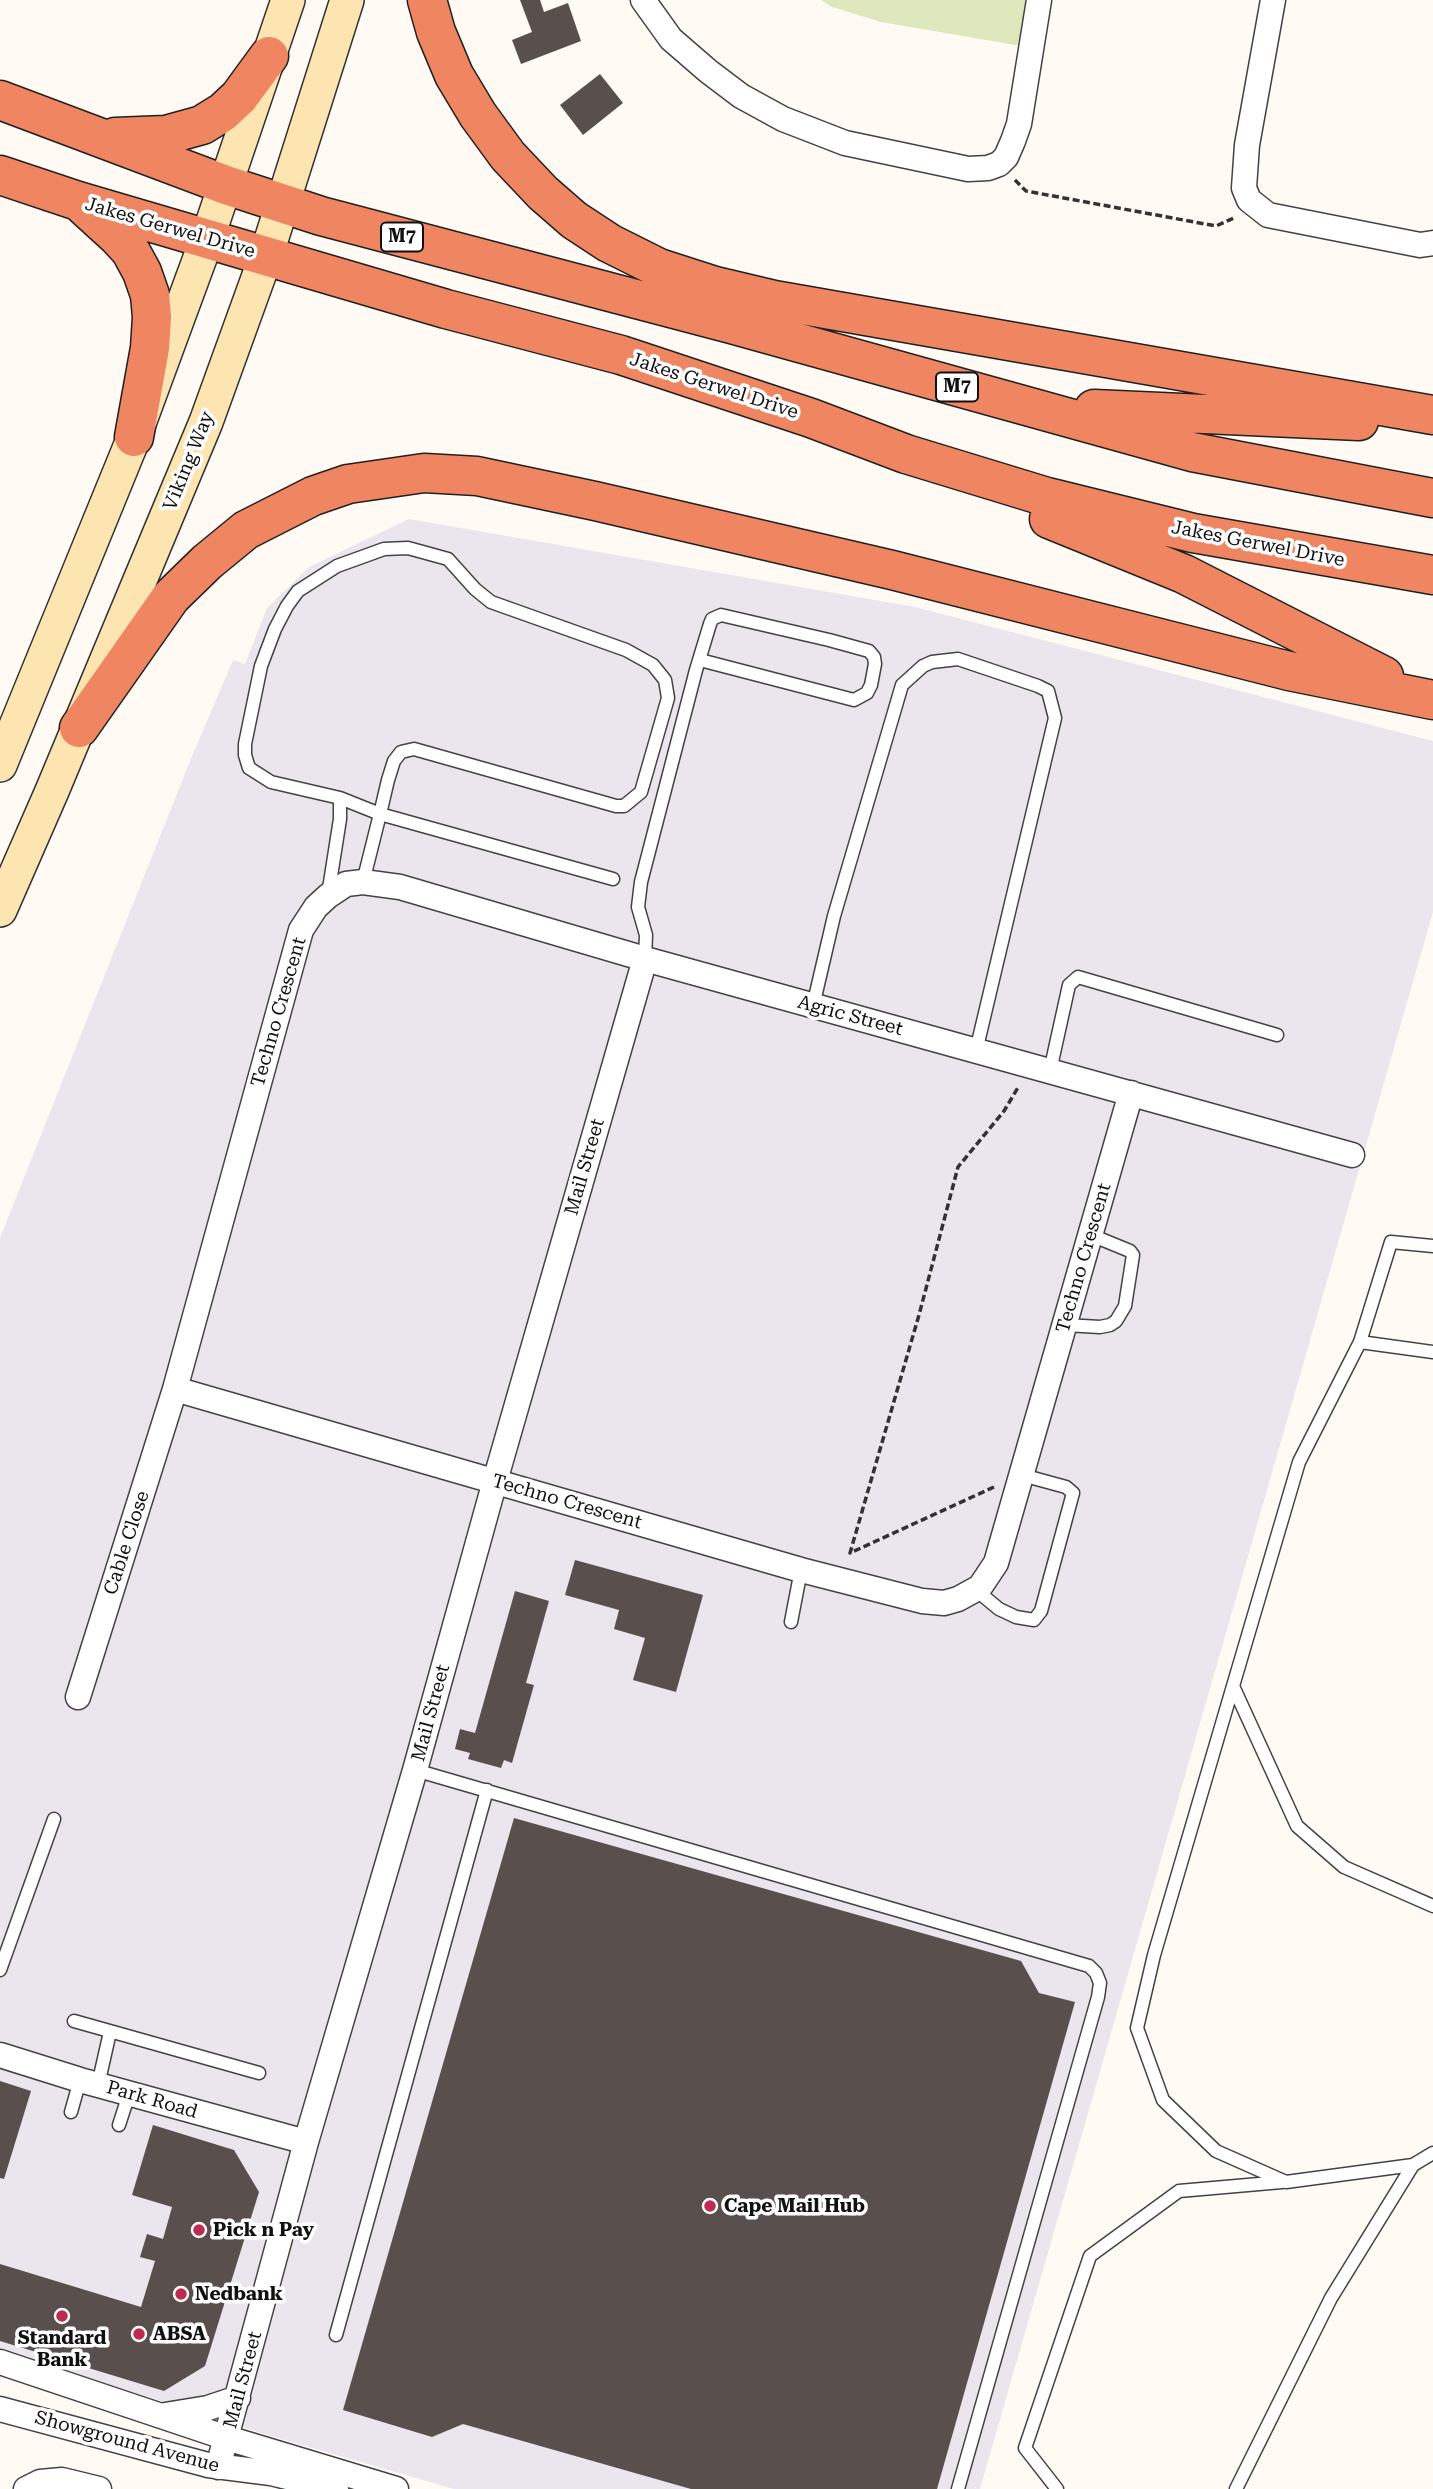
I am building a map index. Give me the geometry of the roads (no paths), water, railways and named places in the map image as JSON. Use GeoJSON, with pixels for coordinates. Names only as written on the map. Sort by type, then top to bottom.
{"type":"FeatureCollection","features":[{"type":"Feature","properties":{"kind":"highway"},"geometry":{"type":"LineString","coordinates":[[428,0],[436,32],[454,75],[478,115],[508,156],[543,193],[574,220],[609,243],[659,268],[715,286],[774,300],[1433,415]]}},
{"type":"Feature","properties":{"kind":"highway"},"geometry":{"type":"LineString","coordinates":[[96,137],[166,135],[197,127],[223,112],[239,97],[269,56]]}},
{"type":"Feature","properties":{"kind":"highway","name":"M7"},"geometry":{"type":"LineString","coordinates":[[0,100],[226,185],[321,216],[731,324],[1192,452],[1433,498]]}},
{"type":"Feature","properties":{"kind":"highway","name":"Jakes Gerwel Drive"},"geometry":{"type":"LineString","coordinates":[[0,175],[78,201],[446,309],[621,355],[811,418],[906,454],[1047,497],[1155,524],[1433,575]]}},
{"type":"Feature","properties":{"kind":"highway"},"geometry":{"type":"LineString","coordinates":[[78,201],[130,250],[149,289],[152,317],[150,348],[134,437]]}},
{"type":"Feature","properties":{"kind":"highway"},"geometry":{"type":"LineString","coordinates":[[1022,405],[1433,426]]}},
{"type":"Feature","properties":{"kind":"highway"},"geometry":{"type":"LineString","coordinates":[[906,454],[961,485],[1184,574],[1433,699]]}},
{"type":"Feature","properties":{"kind":"highway"},"geometry":{"type":"LineString","coordinates":[[79,728],[171,597],[207,562],[246,530],[313,496],[348,484],[424,473],[477,476],[595,501],[892,570],[1289,671],[1433,699]]}},
{"type":"Feature","properties":{"kind":"main road"},"geometry":{"type":"LineString","coordinates":[[0,765],[134,437],[207,239],[288,0]]}},
{"type":"Feature","properties":{"kind":"main road","name":"Viking Way"},"geometry":{"type":"LineString","coordinates":[[0,910],[206,422],[266,256],[347,0]]}},
{"type":"Feature","properties":{"kind":"street"},"geometry":{"type":"LineString","coordinates":[[643,0],[671,39],[708,71],[741,96],[793,124],[845,143],[968,169],[988,169],[999,164],[1006,156],[1019,124],[1039,0]]}},
{"type":"Feature","properties":{"kind":"street"},"geometry":{"type":"LineString","coordinates":[[1273,0],[1245,171],[1244,188],[1249,200],[1268,215],[1407,243],[1433,243]]}},
{"type":"Feature","properties":{"kind":"street","name":"Agric Street"},"geometry":{"type":"LineString","coordinates":[[346,887],[400,887],[645,959],[1352,1155]]}},
{"type":"Feature","properties":{"kind":"street","name":"Techno Crescent"},"geometry":{"type":"LineString","coordinates":[[346,887],[316,907],[301,930],[175,1389],[802,1570],[922,1601],[944,1603],[976,1590],[996,1563],[1131,1093]]}},
{"type":"Feature","properties":{"kind":"street","name":"Mail Street"},"geometry":{"type":"LineString","coordinates":[[218,2467],[306,2142],[415,1770],[645,959]]}},
{"type":"Feature","properties":{"kind":"street","name":"Cable Close"},"geometry":{"type":"LineString","coordinates":[[78,1697],[175,1389]]}},
{"type":"Feature","properties":{"kind":"street","name":"Park Road"},"geometry":{"type":"LineString","coordinates":[[0,2055],[306,2142]]}},
{"type":"Feature","properties":{"kind":"street","name":"Showground Avenue"},"geometry":{"type":"LineString","coordinates":[[0,2362],[227,2438],[396,2489]]}},
{"type":"Feature","properties":{"kind":"street"},"geometry":{"type":"LineString","coordinates":[[160,2416],[208,2408],[238,2398]]}},
{"type":"Feature","properties":{"kind":"street","name":"Showground Avenue"},"geometry":{"type":"LineString","coordinates":[[0,2409],[218,2467],[271,2473],[337,2489]]}},
{"type":"Feature","properties":{"kind":"street"},"geometry":{"type":"LineString","coordinates":[[28,2488],[62,2480],[99,2489]]}},
{"type":"Feature","properties":{"kind":"lane"},"geometry":{"type":"LineString","coordinates":[[346,887],[380,814],[394,761],[401,752],[414,749],[624,806],[641,792],[668,698],[665,680],[653,665],[626,650],[491,602],[475,589],[448,559],[408,548],[384,549],[337,566],[299,591],[275,628],[261,666],[245,755],[249,768],[271,782],[340,799],[380,814],[613,879]]}},
{"type":"Feature","properties":{"kind":"lane"},"geometry":{"type":"LineString","coordinates":[[645,959],[646,934],[638,907],[641,882],[700,660],[712,619],[721,615],[869,651],[875,664],[867,693],[854,700],[700,660]]}},
{"type":"Feature","properties":{"kind":"lane"},"geometry":{"type":"LineString","coordinates":[[813,1006],[834,916],[902,685],[923,666],[932,662],[958,659],[1038,685],[1048,691],[1055,718],[976,1051]]}},
{"type":"Feature","properties":{"kind":"lane"},"geometry":{"type":"LineString","coordinates":[[340,799],[346,887]]}},
{"type":"Feature","properties":{"kind":"lane"},"geometry":{"type":"LineString","coordinates":[[1040,1068],[1069,985],[1078,977],[1277,1035]]}},
{"type":"Feature","properties":{"kind":"lane"},"geometry":{"type":"LineString","coordinates":[[1065,1325],[1110,1325],[1116,1321],[1125,1306],[1133,1255],[1130,1251],[1091,1235]]}},
{"type":"Feature","properties":{"kind":"lane"},"geometry":{"type":"LineString","coordinates":[[1286,2182],[1216,2151],[1163,2100],[1137,2028],[1154,1955],[1298,1462],[1360,1342],[1391,1242],[1433,1246]]}},
{"type":"Feature","properties":{"kind":"lane"},"geometry":{"type":"LineString","coordinates":[[1360,1342],[1433,1352]]}},
{"type":"Feature","properties":{"kind":"lane"},"geometry":{"type":"LineString","coordinates":[[976,1590],[1005,1614],[1029,1621],[1038,1617],[1041,1611],[1073,1493],[1066,1487],[1022,1475]]}},
{"type":"Feature","properties":{"kind":"lane"},"geometry":{"type":"LineString","coordinates":[[791,1622],[802,1570]]}},
{"type":"Feature","properties":{"kind":"lane"},"geometry":{"type":"LineString","coordinates":[[1233,1686],[1297,1826],[1344,1867],[1433,1906]]}},
{"type":"Feature","properties":{"kind":"lane"},"geometry":{"type":"LineString","coordinates":[[415,1770],[1076,1962],[1089,1966],[1096,1973],[1100,1983],[1098,1997],[958,2489]]}},
{"type":"Feature","properties":{"kind":"lane"},"geometry":{"type":"LineString","coordinates":[[336,2335],[487,1790]]}},
{"type":"Feature","properties":{"kind":"lane"},"geometry":{"type":"LineString","coordinates":[[0,1970],[54,1819]]}},
{"type":"Feature","properties":{"kind":"lane"},"geometry":{"type":"LineString","coordinates":[[74,2021],[258,2073]]}},
{"type":"Feature","properties":{"kind":"lane"},"geometry":{"type":"LineString","coordinates":[[71,2112],[89,2082],[110,2032]]}},
{"type":"Feature","properties":{"kind":"lane"},"geometry":{"type":"LineString","coordinates":[[119,2125],[130,2094]]}},
{"type":"Feature","properties":{"kind":"lane"},"geometry":{"type":"LineString","coordinates":[[1057,2489],[1025,2448],[1090,2256],[1179,2191],[1286,2182],[1413,2165],[1433,2153]]}},
{"type":"Feature","properties":{"kind":"lane"},"geometry":{"type":"LineString","coordinates":[[1236,2489],[1331,2298],[1413,2165]]}},
{"type":"Feature","properties":{"kind":"place","name":"Cape Mail Hub"},"geometry":{"type":"Point","coordinates":[710,2206]}},
{"type":"Feature","properties":{"kind":"place","name":"Pick n Pay"},"geometry":{"type":"Point","coordinates":[199,2230]}},
{"type":"Feature","properties":{"kind":"place","name":"Nedbank"},"geometry":{"type":"Point","coordinates":[181,2294]}},
{"type":"Feature","properties":{"kind":"place","name":"Standard Bank"},"geometry":{"type":"Point","coordinates":[62,2316]}},
{"type":"Feature","properties":{"kind":"place","name":"ABSA"},"geometry":{"type":"Point","coordinates":[139,2334]}}]}
